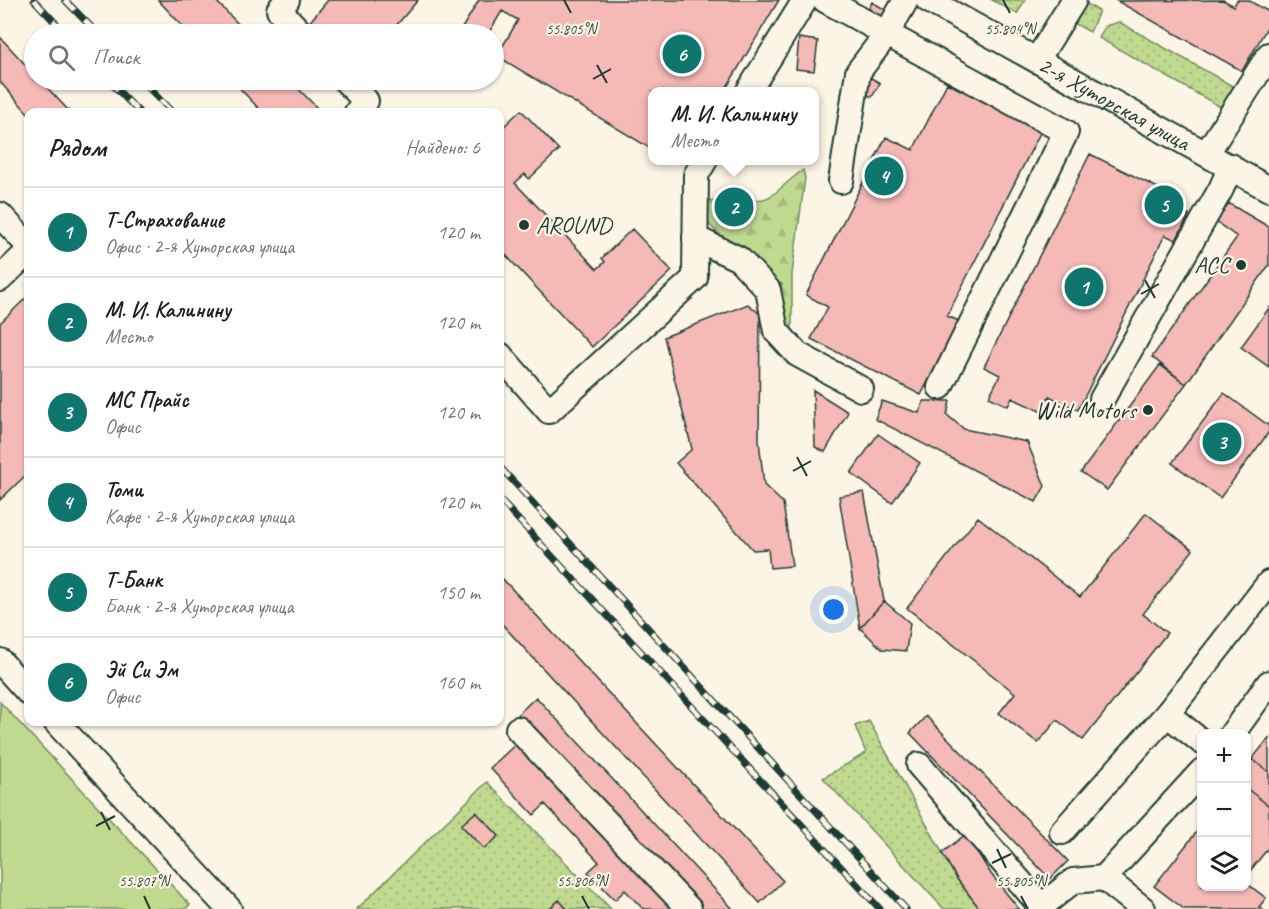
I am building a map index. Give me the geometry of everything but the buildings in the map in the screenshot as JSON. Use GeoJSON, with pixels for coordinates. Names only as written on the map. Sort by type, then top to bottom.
{"type":"FeatureCollection","features":[{"type":"Feature","properties":{"kind":"street"},"geometry":{"type":"LineString","coordinates":[[287,0],[279,10],[292,24]]}},
{"type":"Feature","properties":{"kind":"street"},"geometry":{"type":"LineString","coordinates":[[751,87],[805,0]]}},
{"type":"Feature","properties":{"kind":"street"},"geometry":{"type":"LineString","coordinates":[[825,0],[1066,132],[940,387]]}},
{"type":"Feature","properties":{"kind":"street"},"geometry":{"type":"LineString","coordinates":[[841,181],[858,72],[886,35],[906,0]]}},
{"type":"Feature","properties":{"kind":"street","name":"2-я Хуторская улица"},"geometry":{"type":"LineString","coordinates":[[928,0],[1269,189]]}},
{"type":"Feature","properties":{"kind":"street"},"geometry":{"type":"LineString","coordinates":[[1037,60],[1074,0]]}},
{"type":"Feature","properties":{"kind":"street"},"geometry":{"type":"LineString","coordinates":[[1207,153],[1269,55]]}},
{"type":"Feature","properties":{"kind":"street"},"geometry":{"type":"LineString","coordinates":[[355,90],[366,101],[360,108]]}},
{"type":"Feature","properties":{"kind":"street"},"geometry":{"type":"LineString","coordinates":[[504,360],[549,411],[695,278],[696,175],[702,165]]}},
{"type":"Feature","properties":{"kind":"street"},"geometry":{"type":"LineString","coordinates":[[1102,399],[1221,189],[1231,166]]}},
{"type":"Feature","properties":{"kind":"street"},"geometry":{"type":"LineString","coordinates":[[0,215],[24,242]]}},
{"type":"Feature","properties":{"kind":"street"},"geometry":{"type":"LineString","coordinates":[[695,238],[739,259],[768,290],[776,331],[797,354],[861,389]]}},
{"type":"Feature","properties":{"kind":"street"},"geometry":{"type":"LineString","coordinates":[[0,279],[24,256]]}},
{"type":"Feature","properties":{"kind":"street"},"geometry":{"type":"LineString","coordinates":[[1062,832],[1167,714],[1269,583]]}},
{"type":"Feature","properties":{"kind":"street"},"geometry":{"type":"LineString","coordinates":[[0,662],[24,688]]}},
{"type":"Feature","properties":{"kind":"street"},"geometry":{"type":"LineString","coordinates":[[1236,729],[1269,683]]}},
{"type":"Feature","properties":{"kind":"street"},"geometry":{"type":"LineString","coordinates":[[1167,714],[1197,738]]}},
{"type":"Feature","properties":{"kind":"street"},"geometry":{"type":"LineString","coordinates":[[60,726],[229,909]]}},
{"type":"Feature","properties":{"kind":"street"},"geometry":{"type":"LineString","coordinates":[[518,729],[689,909]]}},
{"type":"Feature","properties":{"kind":"street"},"geometry":{"type":"LineString","coordinates":[[919,765],[1039,908],[1073,881],[1104,878],[1197,776]]}},
{"type":"Feature","properties":{"kind":"street"},"geometry":{"type":"LineString","coordinates":[[1104,878],[1143,909]]}},
{"type":"Feature","properties":{"kind":"green space"},"geometry":{"type":"Polygon","coordinates":[[[992,0],[1025,0],[1017,14],[992,0]]]}},
{"type":"Feature","properties":{"kind":"green space"},"geometry":{"type":"Polygon","coordinates":[[[1080,0],[1099,11],[1090,32],[1068,20],[1080,0]]]}},
{"type":"Feature","properties":{"kind":"green space"},"geometry":{"type":"Polygon","coordinates":[[[1119,22],[1236,88],[1224,109],[1099,38],[1105,26],[1119,22]]]}},
{"type":"Feature","properties":{"kind":"green space"},"geometry":{"type":"Polygon","coordinates":[[[803,170],[805,178],[792,274],[792,330],[784,329],[776,304],[782,284],[759,273],[739,254],[731,240],[719,235],[703,217],[711,202],[728,194],[754,200],[770,197],[803,170]]]}},
{"type":"Feature","properties":{"kind":"green space"},"geometry":{"type":"Polygon","coordinates":[[[0,702],[190,905],[185,909],[0,909],[0,702]]]}},
{"type":"Feature","properties":{"kind":"green space"},"geometry":{"type":"Polygon","coordinates":[[[869,721],[957,879],[980,909],[944,909],[823,778],[866,753],[855,726],[869,721]]]}},
{"type":"Feature","properties":{"kind":"green space"},"geometry":{"type":"Polygon","coordinates":[[[487,782],[611,909],[567,909],[559,900],[550,909],[357,909],[487,782]],[[476,812],[462,826],[484,849],[498,836],[476,812]]]}},
{"type":"Feature","properties":{"kind":"railway"},"geometry":{"type":"LineString","coordinates":[[34,0],[57,24]]}},
{"type":"Feature","properties":{"kind":"railway"},"geometry":{"type":"LineString","coordinates":[[65,0],[88,24]]}},
{"type":"Feature","properties":{"kind":"railway"},"geometry":{"type":"LineString","coordinates":[[118,90],[135,108]]}},
{"type":"Feature","properties":{"kind":"railway"},"geometry":{"type":"LineString","coordinates":[[151,90],[168,108]]}},
{"type":"Feature","properties":{"kind":"railway"},"geometry":{"type":"LineString","coordinates":[[504,471],[906,909]]}},
{"type":"Feature","properties":{"kind":"railway"},"geometry":{"type":"LineString","coordinates":[[504,504],[880,909]]}},
{"type":"Feature","properties":{"kind":"place","name":"Эй Си Эм"},"geometry":{"type":"Point","coordinates":[682,54]}},
{"type":"Feature","properties":{"kind":"place","name":"Томи"},"geometry":{"type":"Point","coordinates":[884,176]}},
{"type":"Feature","properties":{"kind":"place","name":"Т-Банк"},"geometry":{"type":"Point","coordinates":[1164,205]}},
{"type":"Feature","properties":{"kind":"place","name":"М. И. Калинину"},"geometry":{"type":"Point","coordinates":[734,207]}},
{"type":"Feature","properties":{"kind":"place","name":"AROUND"},"geometry":{"type":"Point","coordinates":[524,225]}},
{"type":"Feature","properties":{"kind":"place","name":"АСС"},"geometry":{"type":"Point","coordinates":[1241,265]}},
{"type":"Feature","properties":{"kind":"place","name":"Т‑Страхование"},"geometry":{"type":"Point","coordinates":[1084,287]}},
{"type":"Feature","properties":{"kind":"place","name":"Wild Motors"},"geometry":{"type":"Point","coordinates":[1148,410]}},
{"type":"Feature","properties":{"kind":"place","name":"МС Прайс"},"geometry":{"type":"Point","coordinates":[1222,442]}}]}
